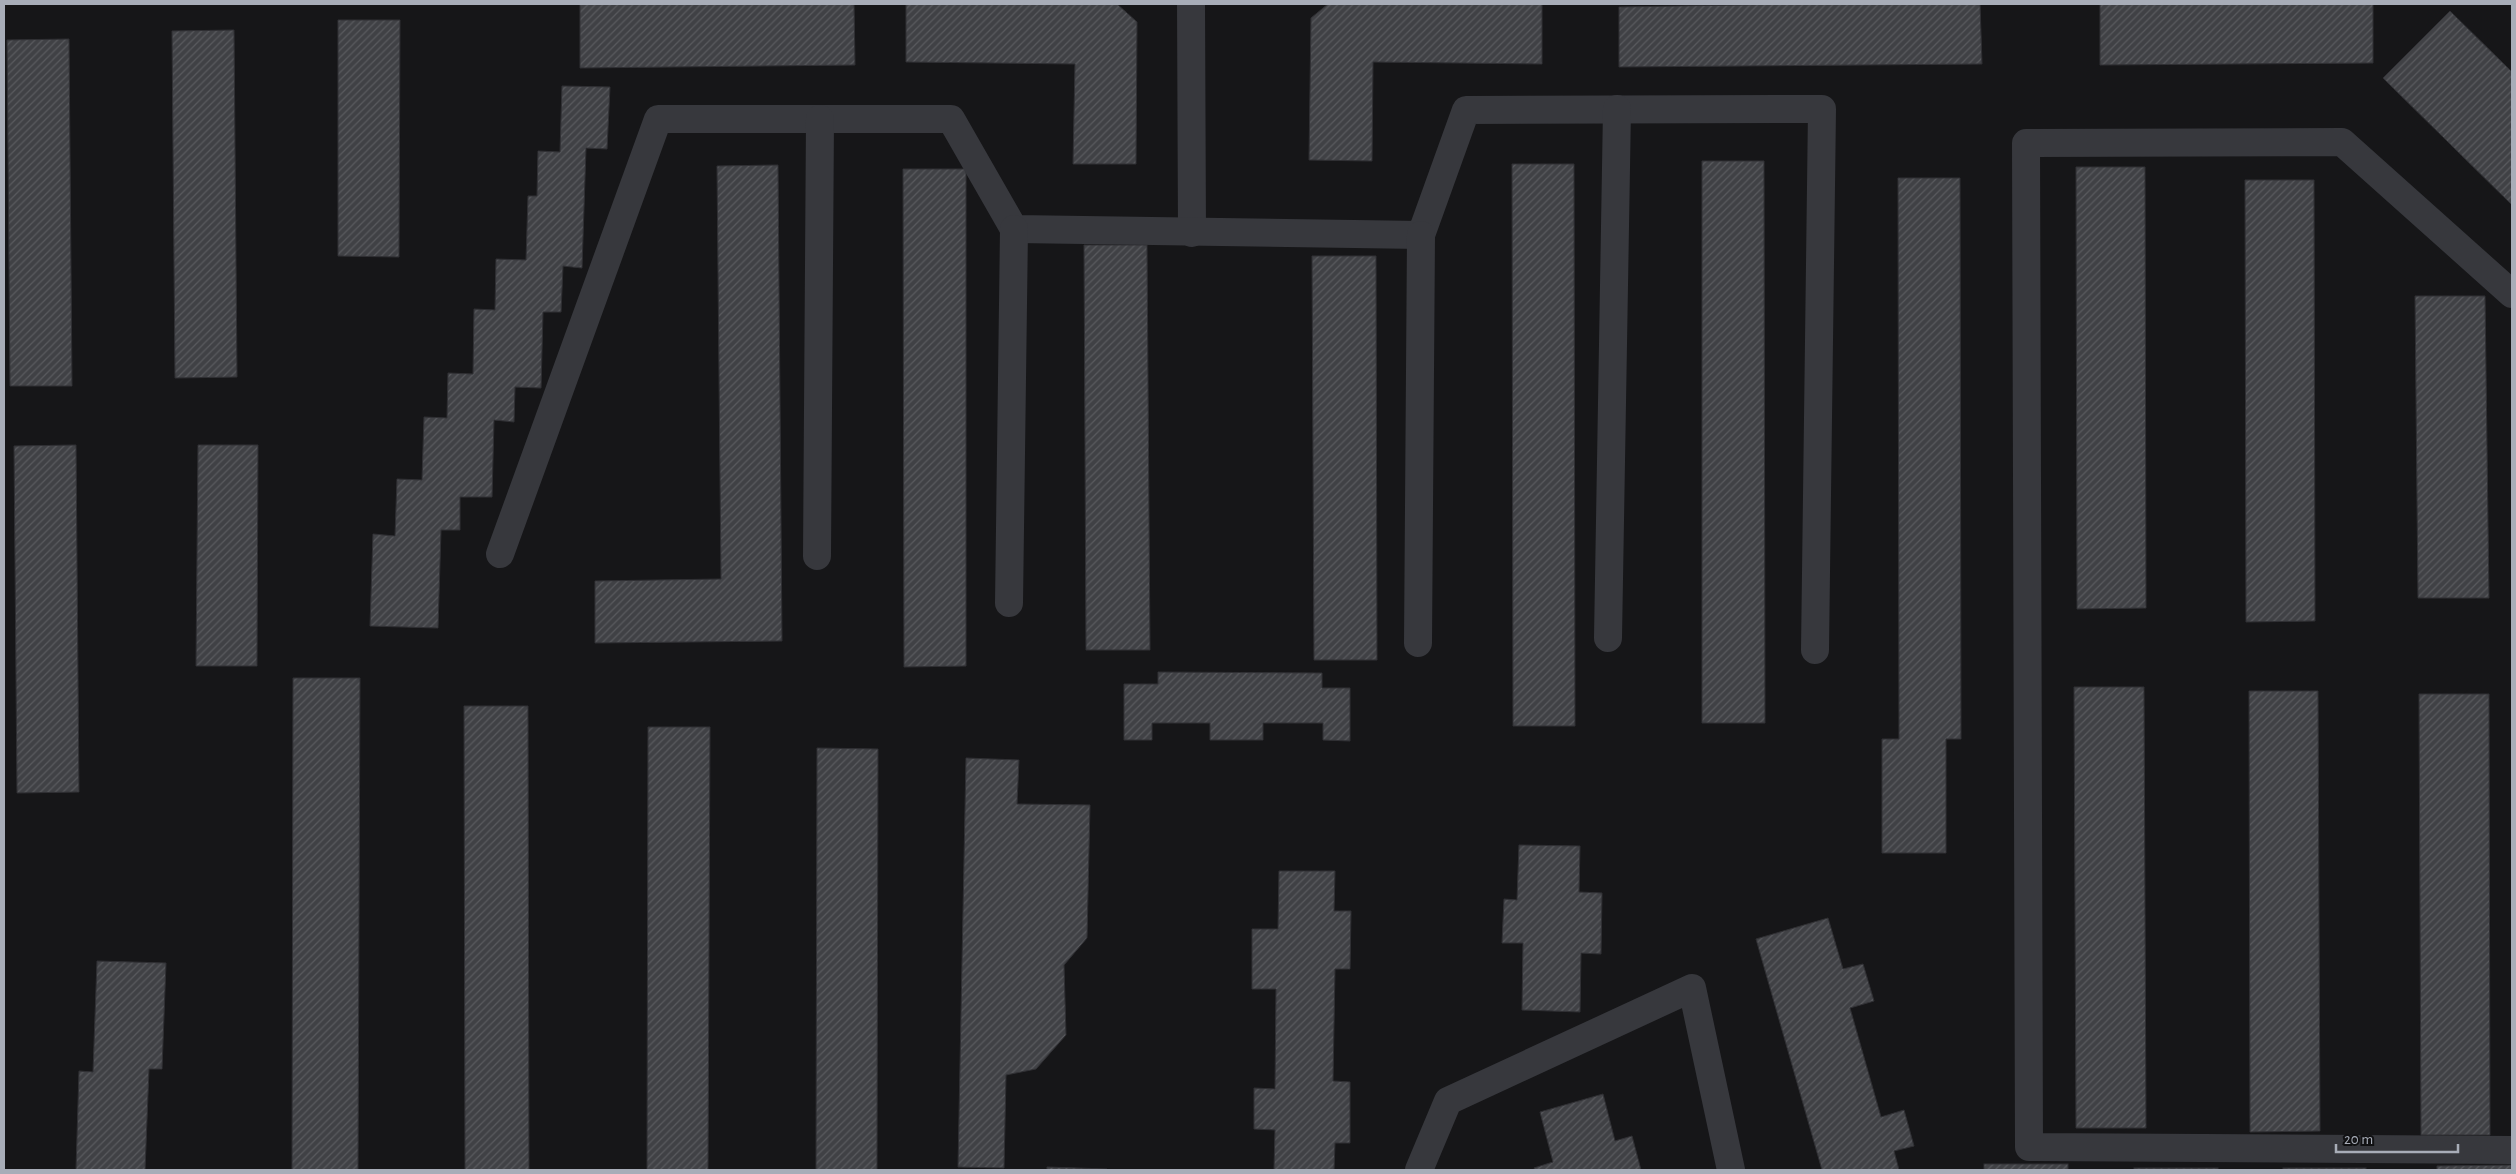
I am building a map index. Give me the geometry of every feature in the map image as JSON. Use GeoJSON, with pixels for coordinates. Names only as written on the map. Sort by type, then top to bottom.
{"type":"FeatureCollection","features":[{"type":"Feature","properties":{"kind":"street"},"geometry":{"type":"LineString","coordinates":[[1191,4],[1192,233]]}},
{"type":"Feature","properties":{"kind":"street"},"geometry":{"type":"LineString","coordinates":[[1608,638],[1617,109]]}},
{"type":"Feature","properties":{"kind":"street"},"geometry":{"type":"LineString","coordinates":[[1418,643],[1420,234],[1466,110],[1822,109],[1815,650]]}},
{"type":"Feature","properties":{"kind":"street"},"geometry":{"type":"LineString","coordinates":[[500,554],[658,119],[951,119],[1014,229],[1009,603]]}},
{"type":"Feature","properties":{"kind":"street"},"geometry":{"type":"LineString","coordinates":[[816,556],[820,119]]}},
{"type":"Feature","properties":{"kind":"street"},"geometry":{"type":"LineString","coordinates":[[2512,294],[2342,142],[2026,143],[2029,1147],[2512,1150]]}},
{"type":"Feature","properties":{"kind":"street"},"geometry":{"type":"LineString","coordinates":[[1014,229],[1192,233],[1420,234]]}},
{"type":"Feature","properties":{"kind":"street"},"geometry":{"type":"LineString","coordinates":[[1419,1170],[1448,1101],[1692,988],[1731,1170]]}},
{"type":"Feature","properties":{"kind":"building"},"geometry":{"type":"Polygon","coordinates":[[[580,4],[854,4],[855,65],[580,68],[580,4]]]}},
{"type":"Feature","properties":{"kind":"building"},"geometry":{"type":"Polygon","coordinates":[[[906,4],[1117,4],[1137,22],[1136,164],[1073,164],[1075,64],[906,62],[906,4]]]}},
{"type":"Feature","properties":{"kind":"building"},"geometry":{"type":"Polygon","coordinates":[[[1328,4],[1542,4],[1542,64],[1373,62],[1372,161],[1309,160],[1311,18],[1328,4]]]}},
{"type":"Feature","properties":{"kind":"building"},"geometry":{"type":"Polygon","coordinates":[[[1795,4],[1980,4],[1982,64],[1619,67],[1619,7],[1795,4]]]}},
{"type":"Feature","properties":{"kind":"building"},"geometry":{"type":"Polygon","coordinates":[[[2100,4],[2373,4],[2373,63],[2100,65],[2100,4]]]}},
{"type":"Feature","properties":{"kind":"building"},"geometry":{"type":"Polygon","coordinates":[[[2450,11],[2512,72],[2512,205],[2383,78],[2450,11]]]}},
{"type":"Feature","properties":{"kind":"building"},"geometry":{"type":"Polygon","coordinates":[[[338,20],[400,20],[399,257],[338,256],[338,20]]]}},
{"type":"Feature","properties":{"kind":"building"},"geometry":{"type":"Polygon","coordinates":[[[234,30],[237,377],[175,378],[172,31],[234,30]]]}},
{"type":"Feature","properties":{"kind":"building"},"geometry":{"type":"Polygon","coordinates":[[[69,39],[72,386],[10,386],[7,40],[69,39]]]}},
{"type":"Feature","properties":{"kind":"building"},"geometry":{"type":"Polygon","coordinates":[[[562,86],[610,87],[607,149],[586,148],[582,268],[563,266],[561,312],[543,312],[541,388],[515,387],[514,422],[494,420],[492,497],[460,497],[460,530],[441,530],[438,628],[370,626],[373,534],[395,536],[397,479],[422,480],[424,417],[447,418],[448,373],[473,374],[474,309],[495,310],[496,259],[526,260],[528,196],[537,196],[538,151],[560,152],[562,86]]]}},
{"type":"Feature","properties":{"kind":"building"},"geometry":{"type":"Polygon","coordinates":[[[1702,161],[1764,161],[1765,723],[1702,723],[1702,161]]]}},
{"type":"Feature","properties":{"kind":"building"},"geometry":{"type":"Polygon","coordinates":[[[1512,164],[1574,164],[1575,726],[1513,726],[1512,164]]]}},
{"type":"Feature","properties":{"kind":"building"},"geometry":{"type":"Polygon","coordinates":[[[778,165],[782,641],[595,643],[595,581],[721,579],[717,166],[778,165]]]}},
{"type":"Feature","properties":{"kind":"building"},"geometry":{"type":"Polygon","coordinates":[[[2076,167],[2145,167],[2146,608],[2077,609],[2076,167]]]}},
{"type":"Feature","properties":{"kind":"building"},"geometry":{"type":"Polygon","coordinates":[[[903,169],[966,169],[966,666],[904,667],[903,169]]]}},
{"type":"Feature","properties":{"kind":"building"},"geometry":{"type":"Polygon","coordinates":[[[1898,178],[1960,178],[1961,739],[1946,739],[1946,853],[1882,853],[1882,739],[1899,739],[1898,178]]]}},
{"type":"Feature","properties":{"kind":"building"},"geometry":{"type":"Polygon","coordinates":[[[2245,180],[2314,180],[2315,621],[2246,622],[2245,180]]]}},
{"type":"Feature","properties":{"kind":"building"},"geometry":{"type":"Polygon","coordinates":[[[1084,245],[1147,245],[1150,650],[1086,650],[1084,245]]]}},
{"type":"Feature","properties":{"kind":"building"},"geometry":{"type":"Polygon","coordinates":[[[1312,256],[1376,256],[1377,660],[1314,660],[1312,256]]]}},
{"type":"Feature","properties":{"kind":"building"},"geometry":{"type":"Polygon","coordinates":[[[2415,296],[2485,296],[2489,598],[2418,598],[2415,296]]]}},
{"type":"Feature","properties":{"kind":"building"},"geometry":{"type":"Polygon","coordinates":[[[76,445],[79,792],[17,793],[14,446],[76,445]]]}},
{"type":"Feature","properties":{"kind":"building"},"geometry":{"type":"Polygon","coordinates":[[[198,445],[258,445],[257,666],[196,666],[198,445]]]}},
{"type":"Feature","properties":{"kind":"building"},"geometry":{"type":"Polygon","coordinates":[[[1158,672],[1322,673],[1322,688],[1350,688],[1350,741],[1323,740],[1323,723],[1263,723],[1263,740],[1210,740],[1210,723],[1152,723],[1152,740],[1124,740],[1124,684],[1158,684],[1158,672]]]}},
{"type":"Feature","properties":{"kind":"building"},"geometry":{"type":"Polygon","coordinates":[[[293,678],[360,678],[358,1170],[292,1170],[293,678]]]}},
{"type":"Feature","properties":{"kind":"building"},"geometry":{"type":"Polygon","coordinates":[[[2074,687],[2144,687],[2146,1128],[2076,1128],[2074,687]]]}},
{"type":"Feature","properties":{"kind":"building"},"geometry":{"type":"Polygon","coordinates":[[[2249,691],[2318,691],[2320,1131],[2250,1132],[2249,691]]]}},
{"type":"Feature","properties":{"kind":"building"},"geometry":{"type":"Polygon","coordinates":[[[2419,694],[2489,694],[2490,1135],[2421,1135],[2419,694]]]}},
{"type":"Feature","properties":{"kind":"building"},"geometry":{"type":"Polygon","coordinates":[[[464,706],[528,706],[529,1170],[465,1170],[464,706]]]}},
{"type":"Feature","properties":{"kind":"building"},"geometry":{"type":"Polygon","coordinates":[[[648,727],[710,727],[708,1170],[647,1170],[648,727]]]}},
{"type":"Feature","properties":{"kind":"building"},"geometry":{"type":"Polygon","coordinates":[[[817,748],[878,749],[877,1170],[816,1170],[817,748]]]}},
{"type":"Feature","properties":{"kind":"building"},"geometry":{"type":"Polygon","coordinates":[[[966,758],[1019,760],[1017,804],[1090,805],[1087,938],[1064,965],[1066,1035],[1036,1069],[1006,1075],[1004,1168],[958,1167],[966,758]]]}},
{"type":"Feature","properties":{"kind":"building"},"geometry":{"type":"Polygon","coordinates":[[[1519,845],[1580,846],[1579,892],[1602,893],[1601,954],[1581,953],[1580,1012],[1522,1010],[1523,943],[1502,943],[1504,899],[1517,900],[1519,845]]]}},
{"type":"Feature","properties":{"kind":"building"},"geometry":{"type":"Polygon","coordinates":[[[1279,871],[1335,871],[1334,911],[1351,911],[1350,969],[1335,969],[1333,1081],[1350,1082],[1350,1143],[1335,1143],[1334,1170],[1274,1170],[1275,1130],[1254,1129],[1254,1088],[1275,1089],[1276,989],[1252,989],[1252,929],[1278,929],[1279,871]]]}},
{"type":"Feature","properties":{"kind":"building"},"geometry":{"type":"Polygon","coordinates":[[[1828,918],[1843,969],[1863,964],[1874,1001],[1850,1008],[1881,1117],[1904,1110],[1914,1146],[1894,1151],[1899,1170],[1822,1170],[1756,939],[1828,918]]]}},
{"type":"Feature","properties":{"kind":"building"},"geometry":{"type":"Polygon","coordinates":[[[97,961],[166,963],[162,1069],[149,1069],[145,1170],[76,1170],[79,1071],[93,1072],[97,961]]]}},
{"type":"Feature","properties":{"kind":"building"},"geometry":{"type":"Polygon","coordinates":[[[1603,1094],[1615,1141],[1632,1136],[1641,1170],[1535,1170],[1534,1168],[1553,1162],[1540,1112],[1603,1094]]]}},
{"type":"Feature","properties":{"kind":"building"},"geometry":{"type":"Polygon","coordinates":[[[1984,1164],[2068,1164],[2068,1170],[1984,1170],[1984,1164]]]}},
{"type":"Feature","properties":{"kind":"building"},"geometry":{"type":"Polygon","coordinates":[[[2512,1165],[2512,1170],[2437,1170],[2437,1166],[2512,1165]]]}},
{"type":"Feature","properties":{"kind":"building"},"geometry":{"type":"Polygon","coordinates":[[[1047,1167],[1107,1169],[1107,1170],[1047,1170],[1047,1167]]]}},
{"type":"Feature","properties":{"kind":"building"},"geometry":{"type":"Polygon","coordinates":[[[2134,1168],[2218,1168],[2218,1170],[2134,1170],[2134,1168]]]}},
{"type":"Feature","properties":{"kind":"building"},"geometry":{"type":"Polygon","coordinates":[[[2283,1168],[2366,1168],[2366,1170],[2283,1170],[2283,1168]]]}}]}
